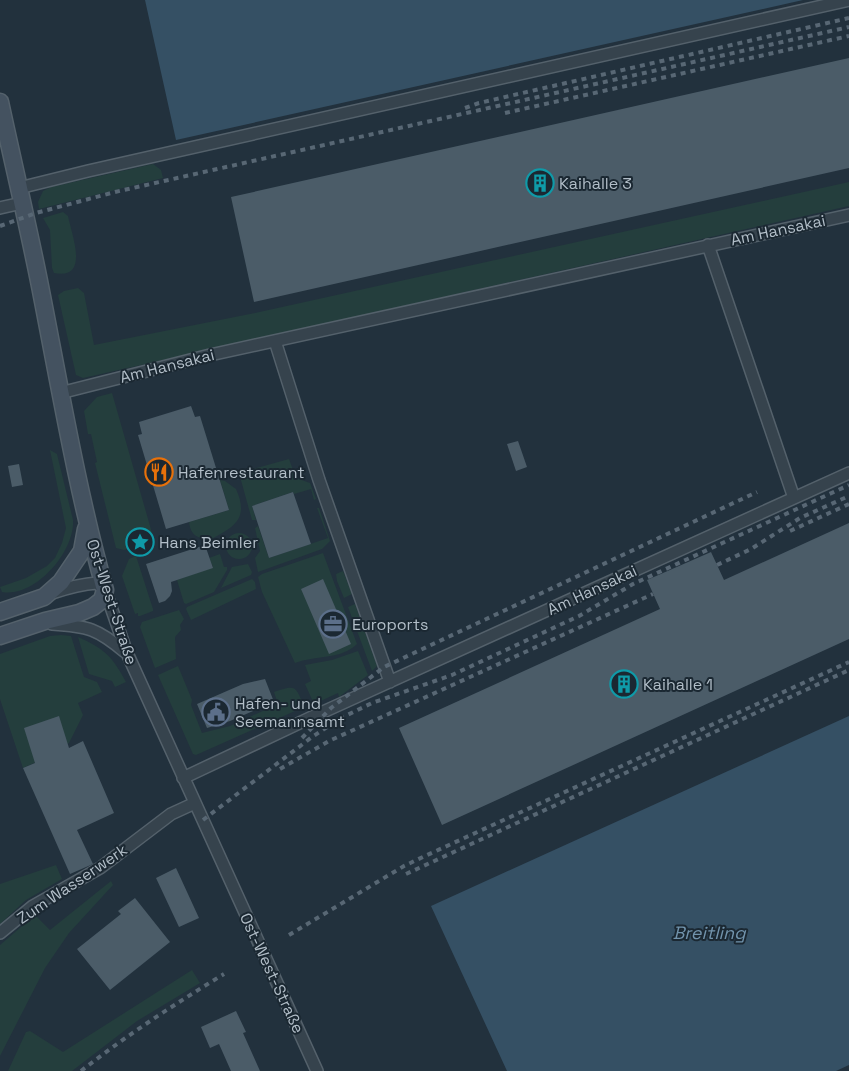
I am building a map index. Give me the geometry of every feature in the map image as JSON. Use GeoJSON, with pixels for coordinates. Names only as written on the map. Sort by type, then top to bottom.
{"type":"FeatureCollection","features":[{"type":"Feature","properties":{"kind":"street"},"geometry":{"type":"LineString","coordinates":[[0,208],[20,195],[97,169],[849,0]]}},
{"type":"Feature","properties":{"kind":"street","name":"Ost-West-Straße"},"geometry":{"type":"LineString","coordinates":[[0,102],[40,285],[87,522],[105,590],[127,653],[317,1071]]}},
{"type":"Feature","properties":{"kind":"street","name":"Am Hansakai"},"geometry":{"type":"LineString","coordinates":[[60,393],[275,341],[849,215]]}},
{"type":"Feature","properties":{"kind":"street","name":"Am Hansakai"},"geometry":{"type":"LineString","coordinates":[[708,245],[794,498]]}},
{"type":"Feature","properties":{"kind":"street"},"geometry":{"type":"LineString","coordinates":[[275,341],[319,480],[390,682]]}},
{"type":"Feature","properties":{"kind":"street","name":"Am Hansakai"},"geometry":{"type":"LineString","coordinates":[[183,778],[849,473]]}},
{"type":"Feature","properties":{"kind":"street"},"geometry":{"type":"LineString","coordinates":[[44,597],[61,582],[82,551],[87,522]]}},
{"type":"Feature","properties":{"kind":"street"},"geometry":{"type":"LineString","coordinates":[[0,612],[64,589],[86,584],[97,583],[105,590],[102,600],[93,607],[79,613],[0,636]]}},
{"type":"Feature","properties":{"kind":"street"},"geometry":{"type":"LineString","coordinates":[[40,623],[86,628],[106,636],[127,653]]}},
{"type":"Feature","properties":{"kind":"street","name":"Zum Wasserwerk"},"geometry":{"type":"LineString","coordinates":[[0,934],[33,906],[100,868],[172,814],[195,803]]}},
{"type":"Feature","properties":{"kind":"green space"},"geometry":{"type":"Polygon","coordinates":[[[153,164],[161,170],[163,178],[39,209],[38,202],[43,191],[51,187],[153,164]]]}},
{"type":"Feature","properties":{"kind":"green space"},"geometry":{"type":"Polygon","coordinates":[[[849,182],[849,206],[83,378],[76,375],[58,295],[64,291],[78,288],[84,293],[94,345],[255,313],[849,182]]]}},
{"type":"Feature","properties":{"kind":"green space"},"geometry":{"type":"Polygon","coordinates":[[[63,212],[68,216],[73,234],[76,255],[75,263],[72,270],[65,273],[54,273],[52,268],[50,230],[43,218],[63,212]]]}},
{"type":"Feature","properties":{"kind":"green space"},"geometry":{"type":"Polygon","coordinates":[[[112,393],[152,533],[148,542],[124,550],[116,548],[95,463],[97,462],[91,434],[88,434],[84,411],[97,397],[112,393]]]}},
{"type":"Feature","properties":{"kind":"green space"},"geometry":{"type":"Polygon","coordinates":[[[50,450],[57,454],[73,520],[72,533],[67,546],[51,570],[27,588],[15,592],[2,592],[0,587],[26,578],[47,566],[55,558],[62,543],[66,528],[50,450]]]}},
{"type":"Feature","properties":{"kind":"green space"},"geometry":{"type":"Polygon","coordinates":[[[289,459],[296,478],[310,483],[316,499],[314,500],[311,489],[294,494],[293,492],[252,506],[256,520],[252,520],[239,473],[289,459]]]}},
{"type":"Feature","properties":{"kind":"green space"},"geometry":{"type":"Polygon","coordinates":[[[220,480],[225,481],[236,489],[240,500],[240,515],[232,527],[208,541],[195,535],[191,530],[189,522],[229,510],[220,480]]]}},
{"type":"Feature","properties":{"kind":"green space"},"geometry":{"type":"Polygon","coordinates":[[[317,508],[319,508],[330,541],[322,549],[258,572],[255,558],[260,551],[255,528],[258,526],[269,558],[328,538],[317,508]]]}},
{"type":"Feature","properties":{"kind":"green space"},"geometry":{"type":"Polygon","coordinates":[[[239,533],[248,537],[252,546],[248,555],[239,559],[230,555],[226,546],[230,537],[239,533]]]}},
{"type":"Feature","properties":{"kind":"green space"},"geometry":{"type":"Polygon","coordinates":[[[323,553],[357,644],[343,653],[295,663],[262,592],[258,577],[323,553]]]}},
{"type":"Feature","properties":{"kind":"green space"},"geometry":{"type":"Polygon","coordinates":[[[220,554],[224,567],[227,567],[227,570],[214,592],[186,604],[184,603],[177,580],[213,567],[209,558],[220,554]]]}},
{"type":"Feature","properties":{"kind":"green space"},"geometry":{"type":"Polygon","coordinates":[[[136,556],[153,609],[153,611],[140,616],[138,616],[138,613],[135,614],[122,576],[129,559],[136,556]]]}},
{"type":"Feature","properties":{"kind":"green space"},"geometry":{"type":"Polygon","coordinates":[[[248,564],[252,572],[251,575],[221,588],[232,567],[248,564]]]}},
{"type":"Feature","properties":{"kind":"green space"},"geometry":{"type":"Polygon","coordinates":[[[343,571],[352,594],[344,598],[336,574],[343,571]]]}},
{"type":"Feature","properties":{"kind":"green space"},"geometry":{"type":"Polygon","coordinates":[[[252,579],[255,582],[256,589],[191,620],[186,609],[187,607],[252,579]]]}},
{"type":"Feature","properties":{"kind":"green space"},"geometry":{"type":"Polygon","coordinates":[[[355,604],[377,666],[372,671],[348,607],[355,604]]]}},
{"type":"Feature","properties":{"kind":"green space"},"geometry":{"type":"Polygon","coordinates":[[[179,610],[184,619],[180,625],[181,630],[175,637],[176,659],[155,668],[140,627],[142,622],[179,610]]]}},
{"type":"Feature","properties":{"kind":"green space"},"geometry":{"type":"Polygon","coordinates":[[[50,636],[71,636],[84,677],[97,682],[102,692],[78,703],[83,715],[69,743],[43,755],[43,759],[23,768],[0,699],[0,654],[50,636]]]}},
{"type":"Feature","properties":{"kind":"green space"},"geometry":{"type":"Polygon","coordinates":[[[78,637],[95,645],[107,654],[126,682],[115,687],[112,681],[89,674],[78,637]]]}},
{"type":"Feature","properties":{"kind":"green space"},"geometry":{"type":"Polygon","coordinates":[[[358,651],[368,675],[339,697],[338,693],[314,704],[305,684],[311,681],[305,665],[332,660],[358,651]]]}},
{"type":"Feature","properties":{"kind":"green space"},"geometry":{"type":"Polygon","coordinates":[[[178,666],[192,700],[191,705],[202,733],[230,726],[278,704],[274,692],[287,688],[297,691],[304,707],[196,755],[193,754],[158,675],[178,666]]]}},
{"type":"Feature","properties":{"kind":"green space"},"geometry":{"type":"Polygon","coordinates":[[[56,865],[62,879],[26,900],[0,924],[0,884],[56,865]]]}},
{"type":"Feature","properties":{"kind":"green space"},"geometry":{"type":"Polygon","coordinates":[[[111,881],[113,885],[69,933],[45,968],[0,1056],[0,945],[35,915],[50,930],[111,881]]]}},
{"type":"Feature","properties":{"kind":"green space"},"geometry":{"type":"Polygon","coordinates":[[[192,970],[200,983],[137,1021],[72,1071],[8,1071],[26,1032],[30,1031],[63,1052],[192,970]]]}},
{"type":"Feature","properties":{"kind":"water"},"geometry":{"type":"Polygon","coordinates":[[[145,0],[803,0],[176,140],[145,0]]]}},
{"type":"Feature","properties":{"kind":"water","name":"Breitling"},"geometry":{"type":"Polygon","coordinates":[[[849,716],[849,1065],[836,1071],[507,1071],[431,906],[849,716]]]}},
{"type":"Feature","properties":{"kind":"building","name":"Kaihalle 3"},"geometry":{"type":"Polygon","coordinates":[[[849,58],[849,168],[254,302],[231,197],[849,58]]]}},
{"type":"Feature","properties":{"kind":"building"},"geometry":{"type":"Polygon","coordinates":[[[191,406],[195,417],[200,416],[229,510],[166,529],[138,435],[142,434],[139,422],[191,406]]]}},
{"type":"Feature","properties":{"kind":"building"},"geometry":{"type":"Polygon","coordinates":[[[518,441],[527,467],[516,471],[507,444],[518,441]]]}},
{"type":"Feature","properties":{"kind":"building"},"geometry":{"type":"Polygon","coordinates":[[[19,464],[23,485],[12,487],[8,466],[19,464]]]}},
{"type":"Feature","properties":{"kind":"building"},"geometry":{"type":"Polygon","coordinates":[[[293,492],[311,544],[269,558],[252,506],[293,492]]]}},
{"type":"Feature","properties":{"kind":"building","name":"Kaihalle 1"},"geometry":{"type":"Polygon","coordinates":[[[849,523],[849,639],[442,825],[399,728],[660,609],[647,580],[711,552],[724,580],[849,523]]]}},
{"type":"Feature","properties":{"kind":"building"},"geometry":{"type":"Polygon","coordinates":[[[205,545],[213,568],[171,582],[172,591],[170,596],[165,601],[159,603],[146,564],[205,545]]]}},
{"type":"Feature","properties":{"kind":"building"},"geometry":{"type":"Polygon","coordinates":[[[323,579],[351,644],[329,654],[301,589],[323,579]]]}},
{"type":"Feature","properties":{"kind":"building"},"geometry":{"type":"Polygon","coordinates":[[[265,679],[274,702],[230,721],[207,728],[197,704],[243,684],[265,679]]]}},
{"type":"Feature","properties":{"kind":"building"},"geometry":{"type":"Polygon","coordinates":[[[59,716],[69,748],[83,741],[114,813],[77,830],[93,864],[70,874],[23,768],[35,763],[24,728],[59,716]]]}},
{"type":"Feature","properties":{"kind":"building"},"geometry":{"type":"Polygon","coordinates":[[[176,868],[199,918],[179,927],[156,878],[176,868]]]}},
{"type":"Feature","properties":{"kind":"building"},"geometry":{"type":"Polygon","coordinates":[[[135,898],[170,942],[110,990],[77,949],[121,914],[118,911],[135,898]]]}},
{"type":"Feature","properties":{"kind":"building"},"geometry":{"type":"Polygon","coordinates":[[[236,1011],[246,1032],[243,1033],[260,1071],[231,1071],[219,1044],[210,1048],[201,1027],[236,1011]]]}},
{"type":"Feature","properties":{"kind":"railway"},"geometry":{"type":"LineString","coordinates":[[465,108],[479,103],[849,18]]}},
{"type":"Feature","properties":{"kind":"railway"},"geometry":{"type":"LineString","coordinates":[[0,226],[36,213],[115,192],[849,27]]}},
{"type":"Feature","properties":{"kind":"railway"},"geometry":{"type":"LineString","coordinates":[[505,113],[849,36]]}},
{"type":"Feature","properties":{"kind":"railway"},"geometry":{"type":"LineString","coordinates":[[203,820],[312,737],[341,718],[372,703],[452,675],[579,616],[633,584],[849,485]]}},
{"type":"Feature","properties":{"kind":"railway"},"geometry":{"type":"LineString","coordinates":[[302,738],[331,708],[384,667],[757,492]]}},
{"type":"Feature","properties":{"kind":"railway"},"geometry":{"type":"LineString","coordinates":[[717,565],[751,549],[800,518],[849,496]]}},
{"type":"Feature","properties":{"kind":"railway"},"geometry":{"type":"LineString","coordinates":[[790,531],[849,504]]}},
{"type":"Feature","properties":{"kind":"railway"},"geometry":{"type":"LineString","coordinates":[[280,769],[329,741],[653,594]]}},
{"type":"Feature","properties":{"kind":"railway"},"geometry":{"type":"LineString","coordinates":[[289,935],[404,866],[849,662]]}},
{"type":"Feature","properties":{"kind":"railway"},"geometry":{"type":"LineString","coordinates":[[406,874],[849,670]]}},
{"type":"Feature","properties":{"kind":"railway"},"geometry":{"type":"LineString","coordinates":[[81,1071],[151,1020],[224,974]]}},
{"type":"Feature","properties":{"kind":"place","name":"Kaihalle 3"},"geometry":{"type":"Point","coordinates":[540,183]}},
{"type":"Feature","properties":{"kind":"place","name":"Hafenrestaurant"},"geometry":{"type":"Point","coordinates":[159,472]}},
{"type":"Feature","properties":{"kind":"place","name":"Hans Beimler"},"geometry":{"type":"Point","coordinates":[140,542]}},
{"type":"Feature","properties":{"kind":"place","name":"Euroports"},"geometry":{"type":"Point","coordinates":[333,624]}},
{"type":"Feature","properties":{"kind":"place","name":"Kaihalle 1"},"geometry":{"type":"Point","coordinates":[624,684]}},
{"type":"Feature","properties":{"kind":"place","name":"Hafen- und Seemannsamt"},"geometry":{"type":"Point","coordinates":[216,712]}}]}
